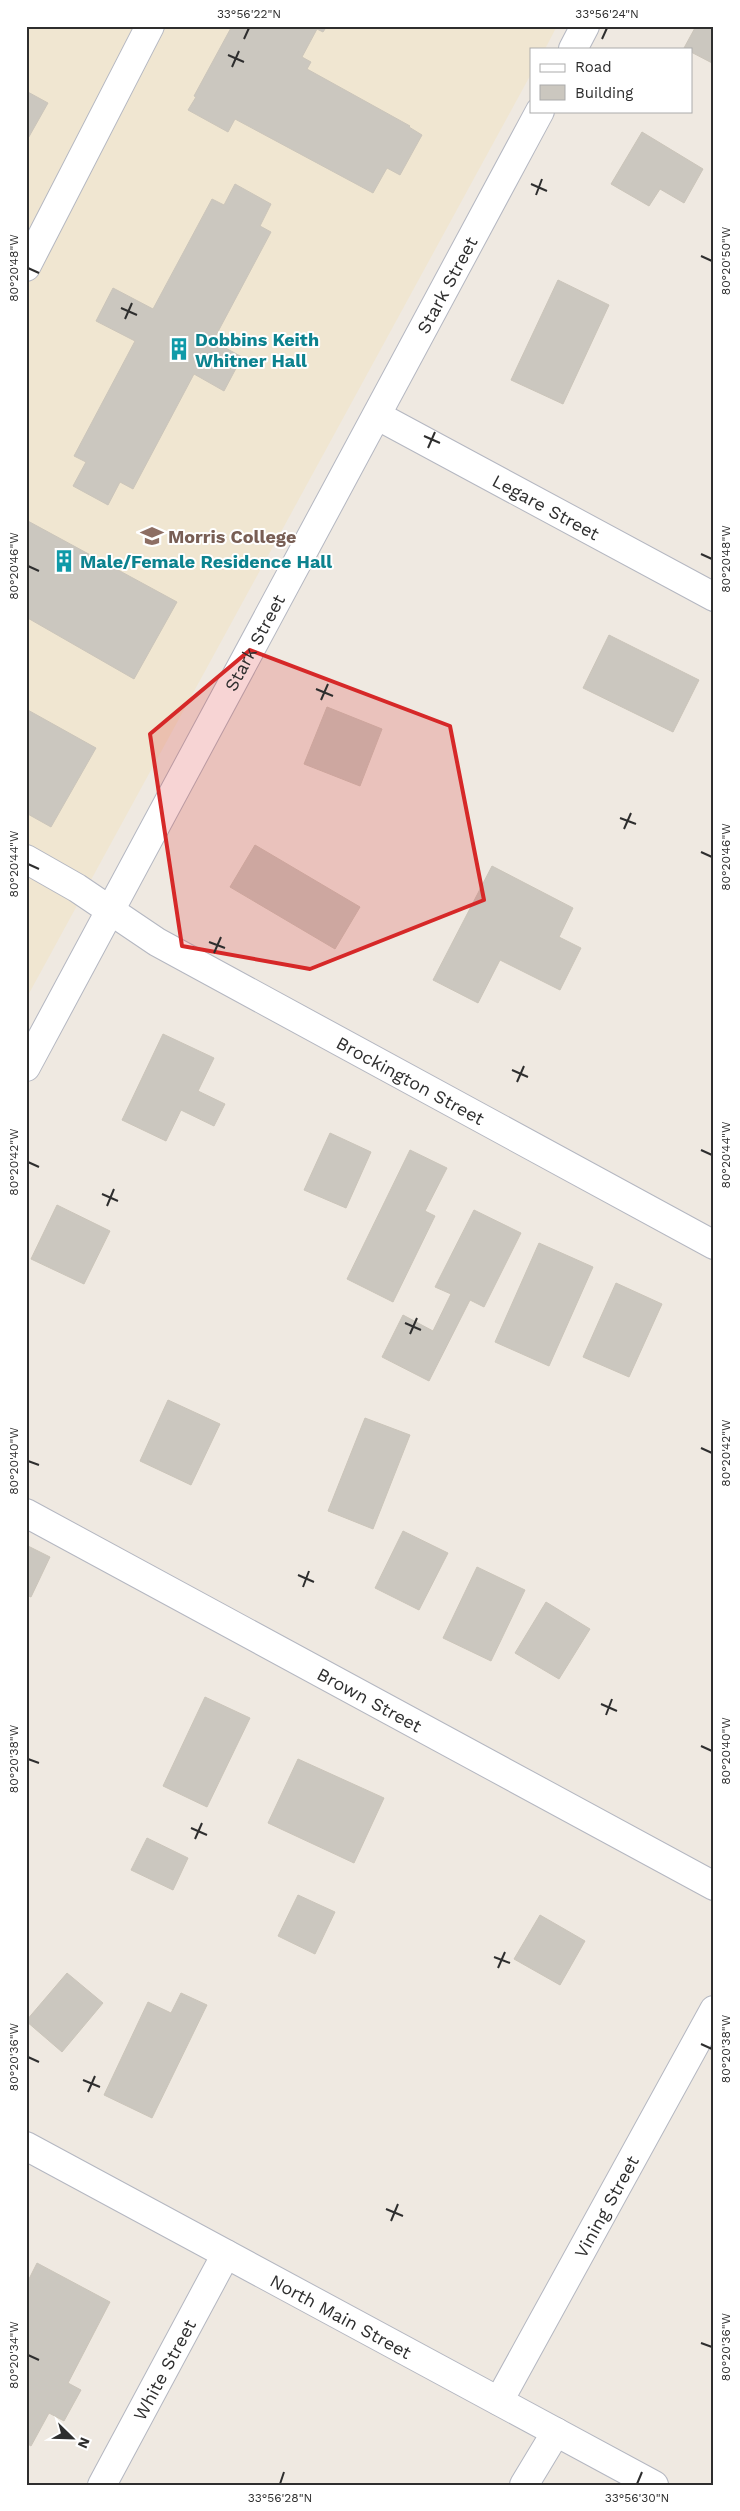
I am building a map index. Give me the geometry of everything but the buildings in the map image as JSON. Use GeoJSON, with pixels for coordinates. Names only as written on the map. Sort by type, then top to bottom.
{"type":"FeatureCollection","features":[{"type":"Feature","properties":{"kind":"street"},"geometry":{"type":"LineString","coordinates":[[26,267],[150,26]]}},
{"type":"Feature","properties":{"kind":"street"},"geometry":{"type":"LineString","coordinates":[[574,48],[585,26]]}},
{"type":"Feature","properties":{"kind":"street","name":"Stark Street"},"geometry":{"type":"LineString","coordinates":[[26,1067],[378,416],[539,112]]}},
{"type":"Feature","properties":{"kind":"street","name":"Legare Street"},"geometry":{"type":"LineString","coordinates":[[378,416],[714,597]]}},
{"type":"Feature","properties":{"kind":"street","name":"Brockington Street"},"geometry":{"type":"LineString","coordinates":[[26,858],[111,910],[156,942],[714,1245]]}},
{"type":"Feature","properties":{"kind":"street","name":"Brown Street"},"geometry":{"type":"LineString","coordinates":[[26,1513],[714,1886]]}},
{"type":"Feature","properties":{"kind":"street","name":"Vining Street"},"geometry":{"type":"LineString","coordinates":[[498,2401],[714,2010]]}},
{"type":"Feature","properties":{"kind":"street","name":"North Main Street"},"geometry":{"type":"LineString","coordinates":[[26,2146],[654,2485]]}},
{"type":"Feature","properties":{"kind":"street","name":"White Street"},"geometry":{"type":"LineString","coordinates":[[102,2485],[226,2254]]}},
{"type":"Feature","properties":{"kind":"street"},"geometry":{"type":"LineString","coordinates":[[524,2485],[556,2432]]}},
{"type":"Feature","properties":{"kind":"highlighted area"},"geometry":{"type":"Polygon","coordinates":[[[250,650],[450,726],[484,900],[310,969],[182,946],[150,734],[250,650]]]}},
{"type":"Feature","properties":{"kind":"shaded area","name":"Morris College"},"geometry":{"type":"Polygon","coordinates":[[[26,26],[557,26],[546,48],[530,48],[530,76],[26,999],[26,26]]]}},
{"type":"Feature","properties":{"kind":"place","name":"Dobbins Keith Whitner Hall"},"geometry":{"type":"Point","coordinates":[179,349]}},
{"type":"Feature","properties":{"kind":"place","name":"Morris College"},"geometry":{"type":"Point","coordinates":[152,536]}},
{"type":"Feature","properties":{"kind":"place","name":"Male/Female Residence Hall"},"geometry":{"type":"Point","coordinates":[64,561]}}]}
